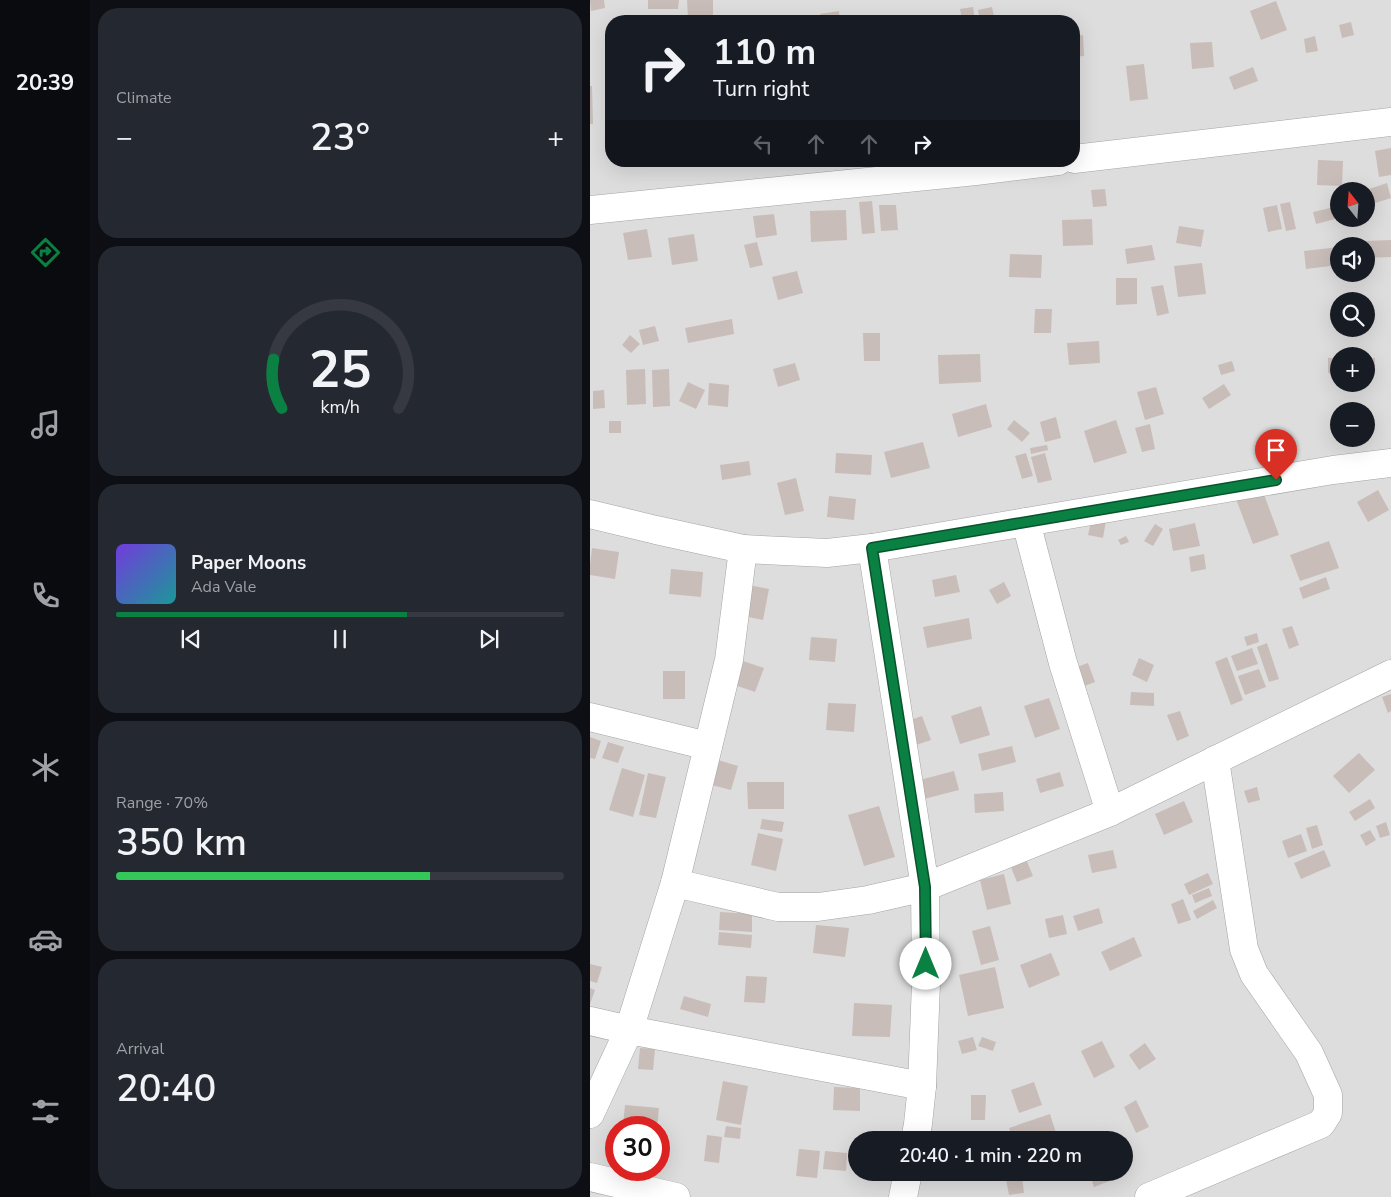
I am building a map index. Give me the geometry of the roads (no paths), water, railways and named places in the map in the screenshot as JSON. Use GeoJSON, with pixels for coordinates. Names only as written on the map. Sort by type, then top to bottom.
{"type":"FeatureCollection","features":[{"type":"Feature","properties":{"kind":"street"},"geometry":{"type":"LineString","coordinates":[[1080,158],[1391,122]]}},
{"type":"Feature","properties":{"kind":"street"},"geometry":{"type":"LineString","coordinates":[[590,210],[1006,167]]}},
{"type":"Feature","properties":{"kind":"street"},"geometry":{"type":"LineString","coordinates":[[590,514],[744,549],[827,553],[872,548],[1333,470],[1391,463]]}},
{"type":"Feature","properties":{"kind":"street"},"geometry":{"type":"LineString","coordinates":[[1026,522],[1063,663],[1110,812]]}},
{"type":"Feature","properties":{"kind":"street"},"geometry":{"type":"LineString","coordinates":[[872,548],[925,887],[926,983],[922,1086],[917,1131]]}},
{"type":"Feature","properties":{"kind":"street"},"geometry":{"type":"LineString","coordinates":[[590,1114],[629,1030],[676,884],[729,660],[744,549]]}},
{"type":"Feature","properties":{"kind":"street"},"geometry":{"type":"LineString","coordinates":[[676,884],[778,907],[818,907],[868,900],[925,887],[1110,812],[1391,674]]}},
{"type":"Feature","properties":{"kind":"street"},"geometry":{"type":"LineString","coordinates":[[590,717],[708,746]]}},
{"type":"Feature","properties":{"kind":"street"},"geometry":{"type":"LineString","coordinates":[[1148,1197],[1321,1124],[1328,1113],[1328,1095],[1309,1053],[1254,974],[1244,950],[1216,760]]}},
{"type":"Feature","properties":{"kind":"street"},"geometry":{"type":"LineString","coordinates":[[590,1021],[922,1086]]}},
{"type":"Feature","properties":{"kind":"street"},"geometry":{"type":"LineString","coordinates":[[590,1178],[676,1197]]}},
{"type":"Feature","properties":{"kind":"street"},"geometry":{"type":"LineString","coordinates":[[903,1197],[906,1181]]}}]}
